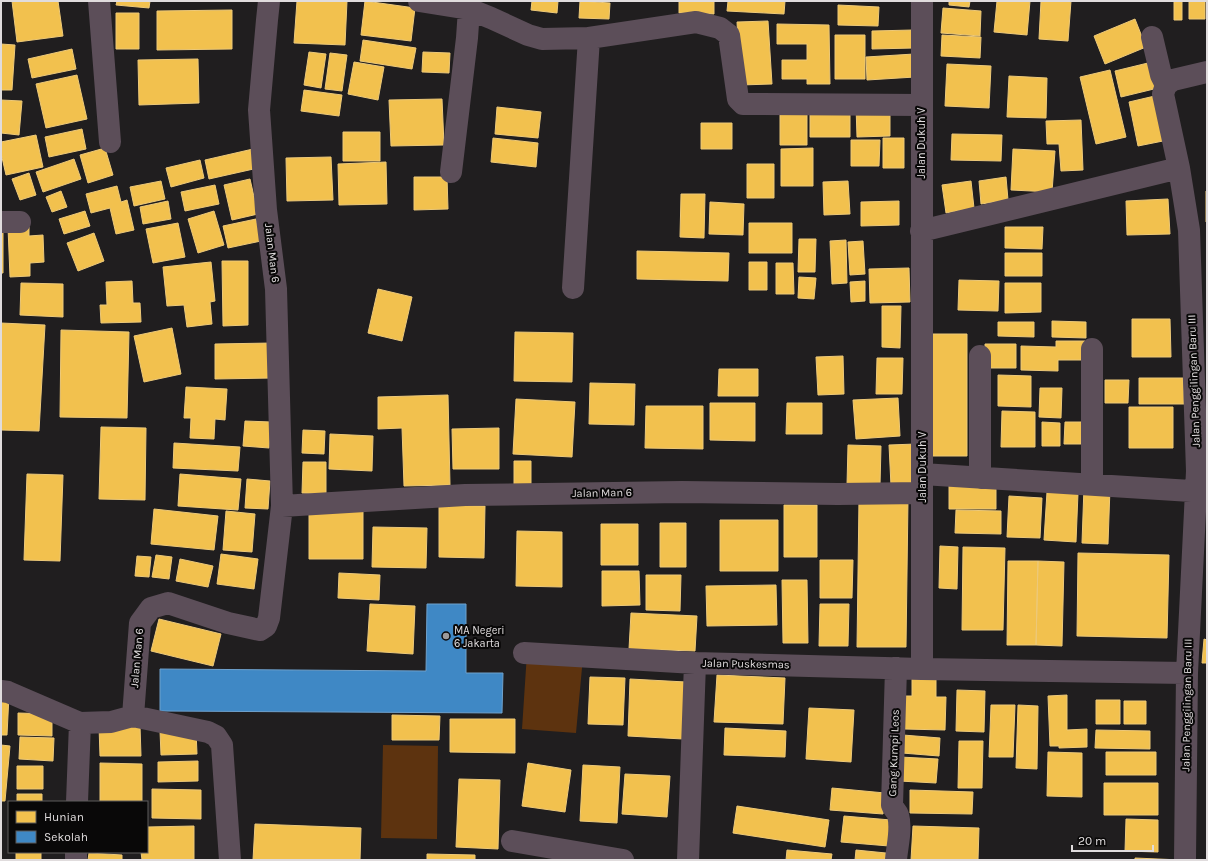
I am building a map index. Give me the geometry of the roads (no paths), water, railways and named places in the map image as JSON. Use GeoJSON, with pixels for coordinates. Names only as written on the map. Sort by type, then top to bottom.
{"type":"FeatureCollection","features":[{"type":"Feature","properties":{"kind":"street"},"geometry":{"type":"LineString","coordinates":[[99,1],[110,142]]}},
{"type":"Feature","properties":{"kind":"street","name":"Jalan Man 6"},"geometry":{"type":"LineString","coordinates":[[133,716],[140,623],[151,608],[168,603],[228,623],[260,630],[266,626],[269,618],[282,506],[276,289],[266,210],[259,110],[269,1]]}},
{"type":"Feature","properties":{"kind":"street"},"geometry":{"type":"LineString","coordinates":[[419,1],[469,9],[528,36],[542,39],[589,38],[696,22],[720,28],[729,35],[738,99],[743,104],[921,105]]}},
{"type":"Feature","properties":{"kind":"street","name":"Jalan Dukuh V"},"geometry":{"type":"LineString","coordinates":[[922,1],[922,668]]}},
{"type":"Feature","properties":{"kind":"street"},"geometry":{"type":"LineString","coordinates":[[451,172],[469,9]]}},
{"type":"Feature","properties":{"kind":"street"},"geometry":{"type":"LineString","coordinates":[[1152,37],[1161,76],[1166,85],[1173,80],[1207,72]]}},
{"type":"Feature","properties":{"kind":"street"},"geometry":{"type":"LineString","coordinates":[[573,288],[589,38]]}},
{"type":"Feature","properties":{"kind":"street","name":"Jalan Penggilingan Baru III"},"geometry":{"type":"LineString","coordinates":[[1166,85],[1162,94],[1179,168],[1198,230],[1197,471],[1201,491],[1187,673],[1185,860]]}},
{"type":"Feature","properties":{"kind":"street"},"geometry":{"type":"LineString","coordinates":[[921,231],[1179,168]]}},
{"type":"Feature","properties":{"kind":"street"},"geometry":{"type":"LineString","coordinates":[[1092,349],[1092,484]]}},
{"type":"Feature","properties":{"kind":"street"},"geometry":{"type":"LineString","coordinates":[[980,356],[980,478]]}},
{"type":"Feature","properties":{"kind":"street","name":"Jalan Man 6"},"geometry":{"type":"LineString","coordinates":[[282,506],[465,495],[682,492],[838,494],[922,483],[980,478],[1201,491]]}},
{"type":"Feature","properties":{"kind":"street"},"geometry":{"type":"LineString","coordinates":[[524,653],[696,663]]}},
{"type":"Feature","properties":{"kind":"street","name":"Jalan Puskesmas"},"geometry":{"type":"LineString","coordinates":[[688,860],[696,663],[922,668]]}},
{"type":"Feature","properties":{"kind":"street","name":"Gang Kumpi Leos"},"geometry":{"type":"LineString","coordinates":[[896,668],[892,805],[893,809],[898,813],[900,825],[896,860]]}},
{"type":"Feature","properties":{"kind":"street"},"geometry":{"type":"LineString","coordinates":[[922,668],[1187,673]]}},
{"type":"Feature","properties":{"kind":"street"},"geometry":{"type":"LineString","coordinates":[[1,691],[8,692],[80,723],[111,722],[133,716],[208,732],[216,736],[222,745],[230,860]]}},
{"type":"Feature","properties":{"kind":"street"},"geometry":{"type":"LineString","coordinates":[[77,801],[80,723]]}},
{"type":"Feature","properties":{"kind":"street"},"geometry":{"type":"LineString","coordinates":[[512,841],[622,860]]}},
{"type":"Feature","properties":{"kind":"place","name":"MA Negeri 6 Jakarta"},"geometry":{"type":"Point","coordinates":[446,636]}}]}
